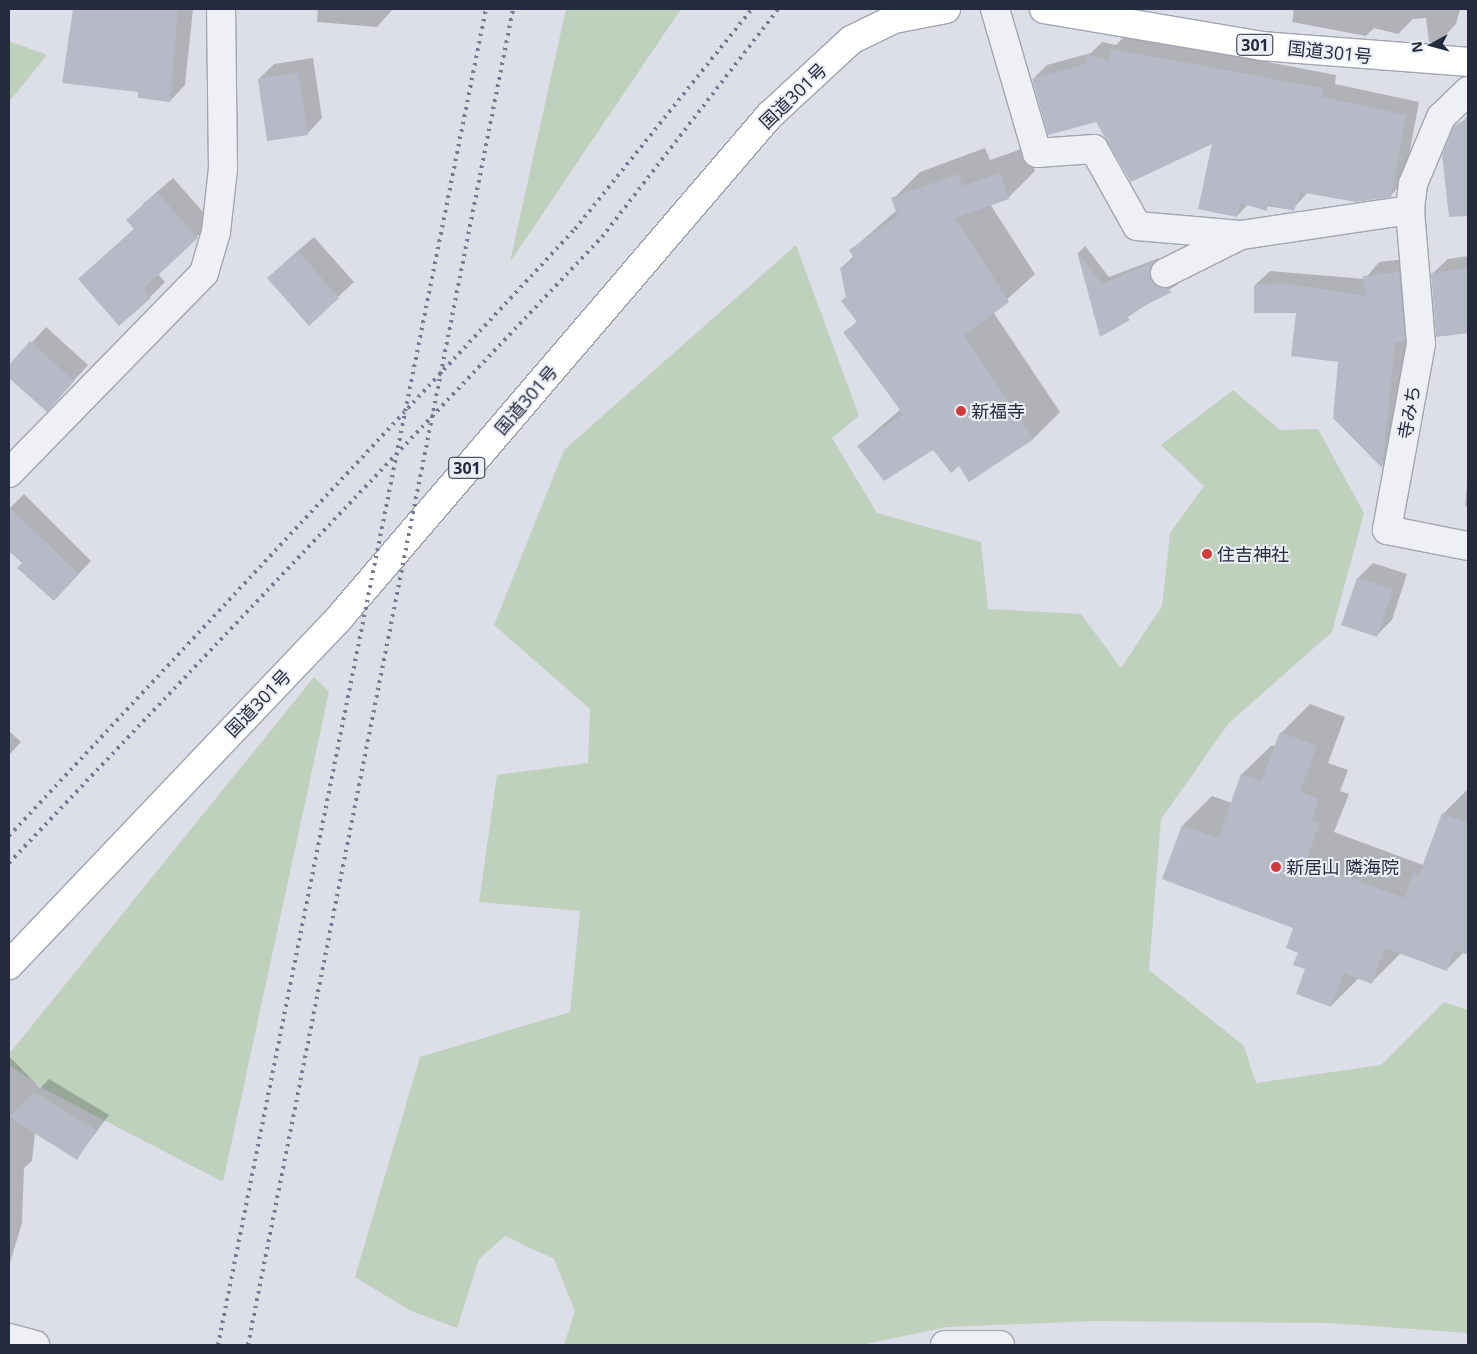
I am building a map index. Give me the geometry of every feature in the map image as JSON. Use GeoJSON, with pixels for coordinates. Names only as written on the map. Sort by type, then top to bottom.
{"type":"FeatureCollection","features":[{"type":"Feature","properties":{"kind":"highway","name":"国道301号"},"geometry":{"type":"LineString","coordinates":[[9,965],[340,617],[769,116],[851,40],[894,19],[946,9]]}},
{"type":"Feature","properties":{"kind":"highway","name":"国道301号"},"geometry":{"type":"LineString","coordinates":[[1058,10],[1262,46],[1468,62]]}},
{"type":"Feature","properties":{"kind":"street"},"geometry":{"type":"LineString","coordinates":[[9,473],[204,273],[216,232],[223,169],[222,9]]}},
{"type":"Feature","properties":{"kind":"street"},"geometry":{"type":"LineString","coordinates":[[995,9],[1037,153],[1094,149],[1137,226],[1241,235],[1410,210],[1413,184],[1441,117],[1468,91]]}},
{"type":"Feature","properties":{"kind":"street","name":"寺みち"},"geometry":{"type":"LineString","coordinates":[[1410,210],[1421,344],[1387,530],[1468,546]]}},
{"type":"Feature","properties":{"kind":"street"},"geometry":{"type":"LineString","coordinates":[[1165,274],[1241,235]]}},
{"type":"Feature","properties":{"kind":"street"},"geometry":{"type":"LineString","coordinates":[[9,1338],[35,1345]]}},
{"type":"Feature","properties":{"kind":"street"},"geometry":{"type":"LineString","coordinates":[[946,1345],[1000,1345]]}},
{"type":"Feature","properties":{"kind":"green space"},"geometry":{"type":"Polygon","coordinates":[[[566,9],[681,9],[510,262],[566,9]]]}},
{"type":"Feature","properties":{"kind":"green space"},"geometry":{"type":"Polygon","coordinates":[[[9,41],[47,55],[9,102],[9,41]]]}},
{"type":"Feature","properties":{"kind":"green space"},"geometry":{"type":"Polygon","coordinates":[[[796,245],[859,416],[832,438],[877,513],[981,542],[988,609],[1081,614],[1121,668],[1162,606],[1170,533],[1204,486],[1161,445],[1233,390],[1280,430],[1318,429],[1364,513],[1332,632],[1229,723],[1161,819],[1149,970],[1244,1046],[1256,1083],[1381,1065],[1444,1002],[1468,1010],[1468,1333],[1329,1323],[1095,1321],[947,1327],[861,1345],[564,1345],[575,1311],[554,1259],[505,1236],[479,1259],[457,1328],[411,1311],[355,1277],[420,1057],[570,1012],[580,911],[479,902],[497,775],[588,763],[590,709],[494,625],[564,450],[796,245]]]}},
{"type":"Feature","properties":{"kind":"green space"},"geometry":{"type":"Polygon","coordinates":[[[314,677],[329,692],[223,1182],[44,1089],[9,1065],[9,1054],[314,677]]]}},
{"type":"Feature","properties":{"kind":"building"},"geometry":{"type":"Polygon","coordinates":[[[73,9],[178,9],[170,102],[138,98],[138,92],[62,83],[73,9]]]}},
{"type":"Feature","properties":{"kind":"building"},"geometry":{"type":"Polygon","coordinates":[[[1111,49],[1323,88],[1322,97],[1406,115],[1391,197],[1356,202],[1300,192],[1294,211],[1268,204],[1267,211],[1240,203],[1237,217],[1198,209],[1212,144],[1131,182],[1096,122],[1048,135],[1032,79],[1085,64],[1087,55],[1109,60],[1111,49]]]}},
{"type":"Feature","properties":{"kind":"building"},"geometry":{"type":"Polygon","coordinates":[[[298,73],[308,135],[267,141],[258,79],[298,73]]]}},
{"type":"Feature","properties":{"kind":"building"},"geometry":{"type":"Polygon","coordinates":[[[1468,118],[1468,216],[1449,217],[1442,155],[1454,126],[1468,118]]]}},
{"type":"Feature","properties":{"kind":"building"},"geometry":{"type":"Polygon","coordinates":[[[1000,173],[1009,199],[955,218],[1009,302],[964,335],[1034,439],[969,482],[959,466],[951,473],[933,450],[884,481],[857,446],[903,414],[843,332],[858,323],[841,301],[846,297],[840,268],[855,260],[849,250],[898,216],[891,198],[958,174],[963,186],[1000,173]]]}},
{"type":"Feature","properties":{"kind":"building"},"geometry":{"type":"Polygon","coordinates":[[[157,192],[198,238],[143,289],[151,298],[119,326],[78,279],[134,229],[126,220],[157,192]]]}},
{"type":"Feature","properties":{"kind":"building"},"geometry":{"type":"Polygon","coordinates":[[[298,251],[339,298],[309,326],[267,278],[298,251]]]}},
{"type":"Feature","properties":{"kind":"building"},"geometry":{"type":"Polygon","coordinates":[[[1077,252],[1102,284],[1156,261],[1150,272],[1151,280],[1172,292],[1126,315],[1130,320],[1100,337],[1077,252]]]}},
{"type":"Feature","properties":{"kind":"building"},"geometry":{"type":"Polygon","coordinates":[[[1468,268],[1468,333],[1436,337],[1431,273],[1468,268]]]}},
{"type":"Feature","properties":{"kind":"building"},"geometry":{"type":"Polygon","coordinates":[[[1399,272],[1405,341],[1395,343],[1382,468],[1333,418],[1338,362],[1291,356],[1296,313],[1254,313],[1254,285],[1289,284],[1366,296],[1363,276],[1399,272]]]}},
{"type":"Feature","properties":{"kind":"building"},"geometry":{"type":"Polygon","coordinates":[[[30,341],[74,381],[47,412],[9,378],[9,365],[30,341]]]}},
{"type":"Feature","properties":{"kind":"building"},"geometry":{"type":"Polygon","coordinates":[[[9,507],[79,574],[54,601],[17,568],[22,563],[9,551],[9,507]]]}},
{"type":"Feature","properties":{"kind":"building"},"geometry":{"type":"Polygon","coordinates":[[[1357,578],[1393,589],[1377,637],[1341,625],[1357,578]]]}},
{"type":"Feature","properties":{"kind":"building","name":"新居山 隣海院"},"geometry":{"type":"Polygon","coordinates":[[[1280,732],[1317,746],[1300,792],[1319,799],[1312,820],[1320,823],[1306,862],[1404,898],[1414,872],[1419,875],[1442,813],[1468,823],[1468,955],[1454,950],[1447,971],[1385,948],[1372,984],[1344,973],[1331,1007],[1296,994],[1305,969],[1293,965],[1298,953],[1286,948],[1293,928],[1162,879],[1182,825],[1218,838],[1241,774],[1261,781],[1280,732]]]}},
{"type":"Feature","properties":{"kind":"building"},"geometry":{"type":"Polygon","coordinates":[[[34,1092],[96,1130],[77,1160],[9,1117],[34,1092]]]}},
{"type":"Feature","properties":{"kind":"railway"},"geometry":{"type":"LineString","coordinates":[[218,1345],[486,9]]}},
{"type":"Feature","properties":{"kind":"railway"},"geometry":{"type":"LineString","coordinates":[[248,1345],[513,9]]}},
{"type":"Feature","properties":{"kind":"railway"},"geometry":{"type":"LineString","coordinates":[[9,836],[575,229],[752,9]]}},
{"type":"Feature","properties":{"kind":"railway"},"geometry":{"type":"LineString","coordinates":[[9,863],[602,237],[778,9]]}},
{"type":"Feature","properties":{"kind":"place","name":"新福寺"},"geometry":{"type":"Point","coordinates":[961,411]}},
{"type":"Feature","properties":{"kind":"place","name":"住吉神社"},"geometry":{"type":"Point","coordinates":[1207,554]}},
{"type":"Feature","properties":{"kind":"place","name":"新居山 隣海院"},"geometry":{"type":"Point","coordinates":[1276,867]}}]}
